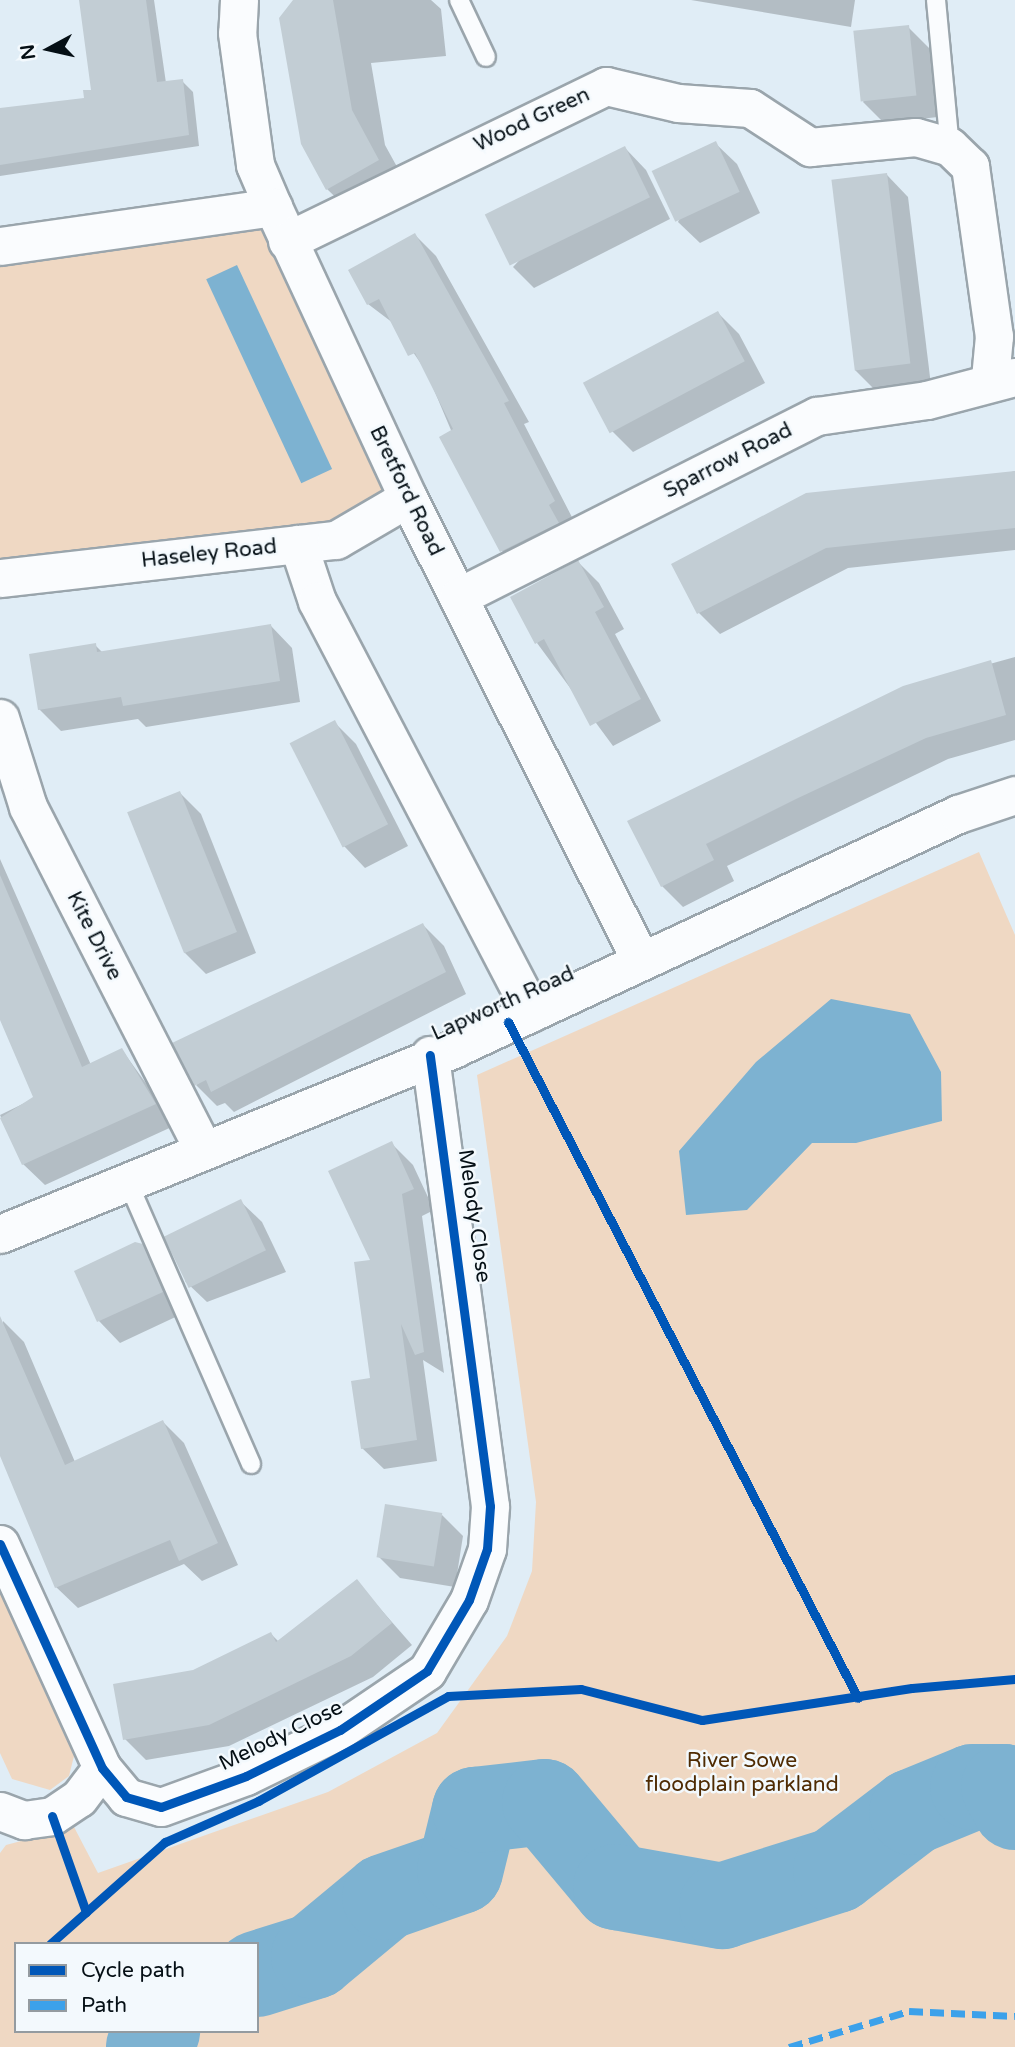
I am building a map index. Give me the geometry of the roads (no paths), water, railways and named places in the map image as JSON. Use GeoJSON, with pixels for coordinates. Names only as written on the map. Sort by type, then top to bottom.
{"type":"FeatureCollection","features":[{"type":"Feature","properties":{"kind":"street","name":"Bretford Road"},"geometry":{"type":"LineString","coordinates":[[239,0],[237,33],[255,165],[272,208],[408,498],[641,961]]}},
{"type":"Feature","properties":{"kind":"street","name":"Wood Green"},"geometry":{"type":"LineString","coordinates":[[287,241],[606,86],[678,103],[750,108],[810,147],[916,137],[950,148]]}},
{"type":"Feature","properties":{"kind":"street"},"geometry":{"type":"LineString","coordinates":[[950,148],[970,166],[994,336],[1003,377]]}},
{"type":"Feature","properties":{"kind":"street"},"geometry":{"type":"LineString","coordinates":[[0,246],[272,208]]}},
{"type":"Feature","properties":{"kind":"street","name":"Sparrow Road"},"geometry":{"type":"LineString","coordinates":[[458,597],[817,416],[927,400],[1003,377]]}},
{"type":"Feature","properties":{"kind":"street","name":"Haseley Road"},"geometry":{"type":"LineString","coordinates":[[0,578],[336,541],[408,498]]}},
{"type":"Feature","properties":{"kind":"street"},"geometry":{"type":"LineString","coordinates":[[298,544],[317,601],[532,1012]]}},
{"type":"Feature","properties":{"kind":"street","name":"Kite Drive"},"geometry":{"type":"LineString","coordinates":[[0,718],[28,807],[202,1147]]}},
{"type":"Feature","properties":{"kind":"street","name":"Lapworth Road"},"geometry":{"type":"LineString","coordinates":[[0,1234],[202,1147],[532,1012],[958,814],[1015,795]]}},
{"type":"Feature","properties":{"kind":"street","name":"Melody Close"},"geometry":{"type":"LineString","coordinates":[[0,1544],[102,1768],[126,1797],[161,1807],[246,1776],[340,1730],[427,1671],[469,1600],[486,1549],[490,1506],[430,1055]]}},
{"type":"Feature","properties":{"kind":"street"},"geometry":{"type":"LineString","coordinates":[[0,1811],[24,1820],[52,1816],[79,1798],[102,1768]]}},
{"type":"Feature","properties":{"kind":"lane"},"geometry":{"type":"LineString","coordinates":[[459,0],[486,57]]}},
{"type":"Feature","properties":{"kind":"lane"},"geometry":{"type":"LineString","coordinates":[[936,0],[950,148]]}},
{"type":"Feature","properties":{"kind":"lane"},"geometry":{"type":"LineString","coordinates":[[127,1180],[251,1464]]}},
{"type":"Feature","properties":{"kind":"water"},"geometry":{"type":"Polygon","coordinates":[[[237,265],[332,469],[301,483],[206,279],[237,265]]]}},
{"type":"Feature","properties":{"kind":"water"},"geometry":{"type":"Polygon","coordinates":[[[831,999],[910,1014],[941,1072],[942,1121],[856,1143],[812,1143],[747,1210],[686,1215],[679,1151],[756,1062],[831,999]]]}},
{"type":"Feature","properties":{"kind":"waterway"},"geometry":{"type":"LineString","coordinates":[[259,1973],[314,1956],[385,1897],[460,1871],[475,1810],[545,1802],[616,1887],[722,1906],[836,1870],[912,1812],[973,1787],[1004,1787],[1015,1807]]}},
{"type":"Feature","properties":{"kind":"waterway"},"geometry":{"type":"LineString","coordinates":[[149,2047],[156,2033]]}},
{"type":"Feature","properties":{"kind":"park label","name":"River Sowe floodplain parkland"},"geometry":{"type":"Point","coordinates":[742,1773]}}]}
